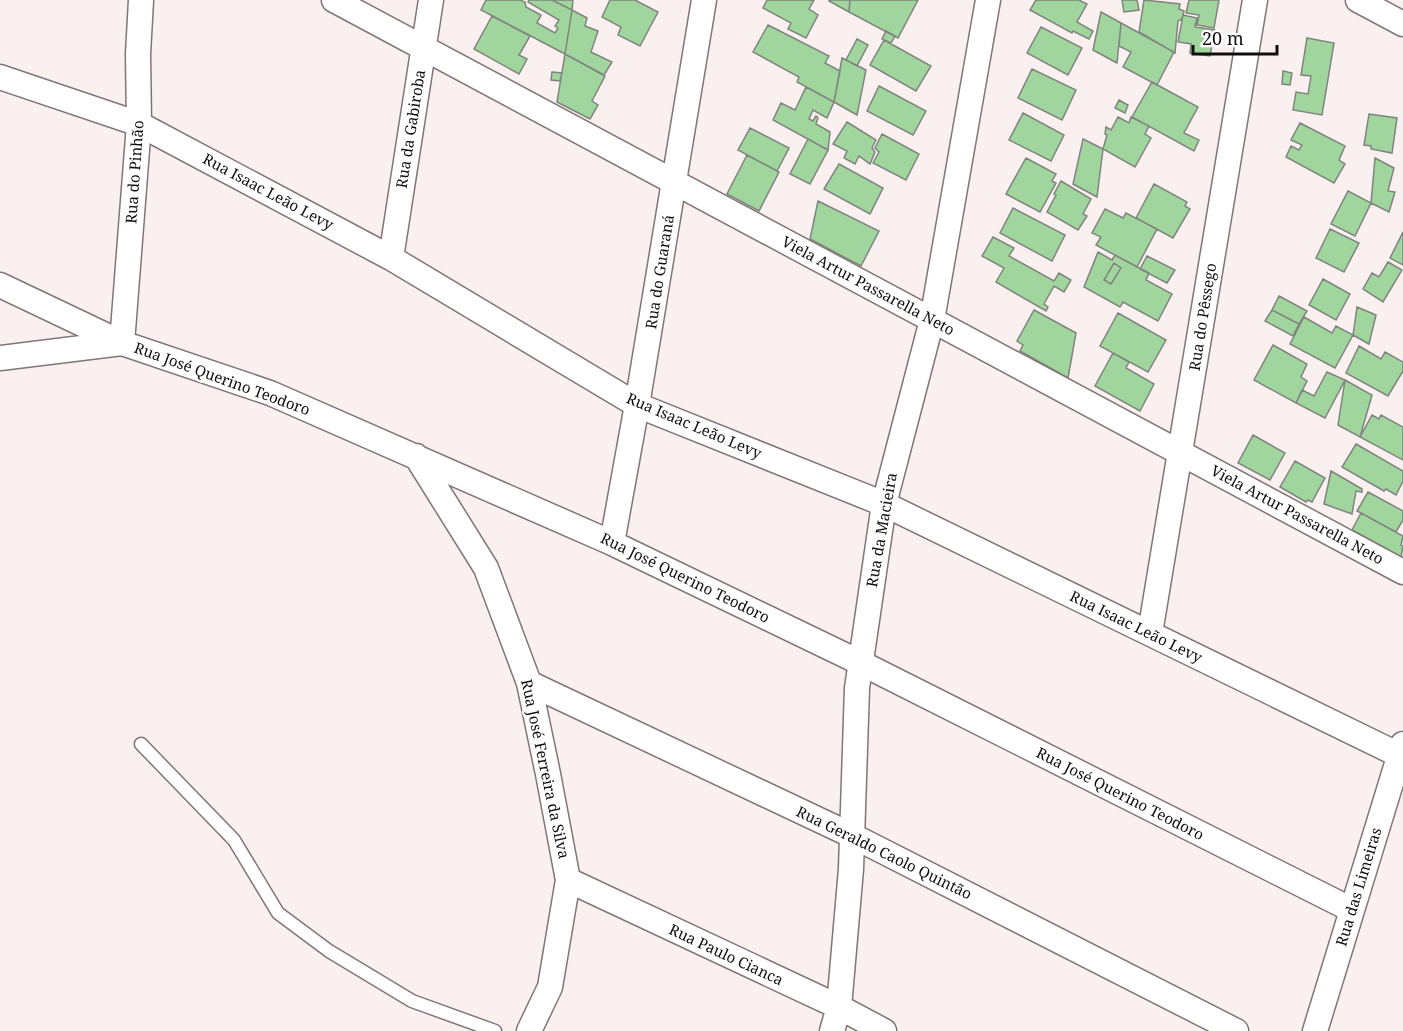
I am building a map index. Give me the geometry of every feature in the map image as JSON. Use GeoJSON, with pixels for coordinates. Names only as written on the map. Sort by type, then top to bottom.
{"type":"FeatureCollection","features":[{"type":"Feature","properties":{"kind":"street","name":"Rua do Pinhão"},"geometry":{"type":"LineString","coordinates":[[122,343],[139,124],[138,54],[141,0]]}},
{"type":"Feature","properties":{"kind":"street","name":"Viela Artur Passarella Neto"},"geometry":{"type":"LineString","coordinates":[[334,0],[1403,572]]}},
{"type":"Feature","properties":{"kind":"street","name":"Rua da Gabiroba"},"geometry":{"type":"LineString","coordinates":[[392,258],[431,0]]}},
{"type":"Feature","properties":{"kind":"street","name":"Rua do Guaraná"},"geometry":{"type":"LineString","coordinates":[[612,543],[638,405],[704,0]]}},
{"type":"Feature","properties":{"kind":"street","name":"Rua da Macieira"},"geometry":{"type":"LineString","coordinates":[[832,1031],[839,1007],[853,836],[857,688],[884,504],[932,320],[988,0]]}},
{"type":"Feature","properties":{"kind":"street","name":"Rua do Pêssego"},"geometry":{"type":"LineString","coordinates":[[1150,633],[1255,0]]}},
{"type":"Feature","properties":{"kind":"street"},"geometry":{"type":"LineString","coordinates":[[1359,0],[1403,24]]}},
{"type":"Feature","properties":{"kind":"street","name":"Rua Isaac Leão Levy"},"geometry":{"type":"LineString","coordinates":[[0,77],[139,124],[392,258],[638,405],[884,504],[1150,633],[1401,749]]}},
{"type":"Feature","properties":{"kind":"street","name":"Rua José Querino Teodoro"},"geometry":{"type":"LineString","coordinates":[[0,285],[122,343],[270,393],[612,543],[861,663],[1352,910]]}},
{"type":"Feature","properties":{"kind":"street"},"geometry":{"type":"LineString","coordinates":[[0,358],[122,343]]}},
{"type":"Feature","properties":{"kind":"street","name":"Rua José Ferreira da Silva"},"geometry":{"type":"LineString","coordinates":[[416,456],[486,568],[529,682],[568,880],[550,987],[529,1031]]}},
{"type":"Feature","properties":{"kind":"street","name":"Rua Geraldo Caolo Quintão"},"geometry":{"type":"LineString","coordinates":[[529,682],[853,836],[1236,1031]]}},
{"type":"Feature","properties":{"kind":"street","name":"Rua das Limeiras"},"geometry":{"type":"LineString","coordinates":[[1315,1031],[1401,749]]}},
{"type":"Feature","properties":{"kind":"street","name":"Rua Paulo Cianca"},"geometry":{"type":"LineString","coordinates":[[568,880],[839,1007],[884,1031]]}},
{"type":"Feature","properties":{"kind":"lane"},"geometry":{"type":"LineString","coordinates":[[141,744],[234,840],[278,913],[329,951],[412,1001],[495,1031]]}},
{"type":"Feature","properties":{"kind":"building"},"geometry":{"type":"Polygon","coordinates":[[[486,0],[525,2],[526,7],[541,15],[537,23],[555,33],[558,28],[555,26],[559,20],[528,2],[529,0],[552,0],[572,10],[565,54],[481,10],[486,0]]]}},
{"type":"Feature","properties":{"kind":"building"},"geometry":{"type":"Polygon","coordinates":[[[552,0],[573,0],[572,10],[552,0]]]}},
{"type":"Feature","properties":{"kind":"building"},"geometry":{"type":"Polygon","coordinates":[[[610,0],[635,0],[658,12],[640,46],[618,35],[621,27],[602,17],[610,0]]]}},
{"type":"Feature","properties":{"kind":"building"},"geometry":{"type":"Polygon","coordinates":[[[767,0],[814,0],[809,9],[818,15],[806,38],[788,29],[791,23],[763,8],[767,0]]]}},
{"type":"Feature","properties":{"kind":"building"},"geometry":{"type":"Polygon","coordinates":[[[850,0],[849,12],[829,1],[850,0]]]}},
{"type":"Feature","properties":{"kind":"building"},"geometry":{"type":"Polygon","coordinates":[[[850,0],[918,0],[898,38],[849,12],[850,0]]]}},
{"type":"Feature","properties":{"kind":"building"},"geometry":{"type":"Polygon","coordinates":[[[1036,0],[1079,0],[1087,4],[1077,22],[1093,31],[1089,39],[1073,31],[1072,33],[1030,10],[1036,0]]]}},
{"type":"Feature","properties":{"kind":"building"},"geometry":{"type":"Polygon","coordinates":[[[1122,0],[1137,0],[1139,10],[1124,12],[1122,0]]]}},
{"type":"Feature","properties":{"kind":"building"},"geometry":{"type":"Polygon","coordinates":[[[1144,0],[1180,4],[1179,9],[1184,11],[1182,19],[1178,21],[1175,53],[1139,32],[1144,0]]]}},
{"type":"Feature","properties":{"kind":"building"},"geometry":{"type":"Polygon","coordinates":[[[1189,0],[1219,0],[1214,28],[1197,25],[1199,15],[1186,13],[1189,0]]]}},
{"type":"Feature","properties":{"kind":"building"},"geometry":{"type":"Polygon","coordinates":[[[572,10],[587,18],[585,26],[598,31],[591,52],[612,62],[604,75],[565,54],[572,10]]]}},
{"type":"Feature","properties":{"kind":"building"},"geometry":{"type":"Polygon","coordinates":[[[1101,12],[1121,23],[1117,63],[1093,50],[1101,12]]]}},
{"type":"Feature","properties":{"kind":"building"},"geometry":{"type":"Polygon","coordinates":[[[1183,15],[1197,18],[1195,27],[1215,30],[1210,56],[1190,53],[1191,44],[1178,42],[1183,15]]]}},
{"type":"Feature","properties":{"kind":"building"},"geometry":{"type":"Polygon","coordinates":[[[492,16],[530,36],[519,55],[527,59],[519,74],[474,49],[492,16]]]}},
{"type":"Feature","properties":{"kind":"building"},"geometry":{"type":"Polygon","coordinates":[[[1121,23],[1174,52],[1157,85],[1123,67],[1131,52],[1119,46],[1121,23]]]}},
{"type":"Feature","properties":{"kind":"building"},"geometry":{"type":"Polygon","coordinates":[[[768,25],[829,56],[825,63],[840,71],[834,102],[797,82],[799,77],[753,52],[768,25]]]}},
{"type":"Feature","properties":{"kind":"building"},"geometry":{"type":"Polygon","coordinates":[[[1041,27],[1082,48],[1068,75],[1027,53],[1041,27]]]}},
{"type":"Feature","properties":{"kind":"building"},"geometry":{"type":"Polygon","coordinates":[[[886,31],[895,36],[891,43],[882,39],[886,31]]]}},
{"type":"Feature","properties":{"kind":"building"},"geometry":{"type":"Polygon","coordinates":[[[1307,38],[1334,43],[1322,115],[1293,110],[1296,92],[1308,94],[1311,76],[1301,75],[1307,38]]]}},
{"type":"Feature","properties":{"kind":"building"},"geometry":{"type":"Polygon","coordinates":[[[857,39],[868,45],[857,66],[846,60],[857,39]]]}},
{"type":"Feature","properties":{"kind":"building"},"geometry":{"type":"Polygon","coordinates":[[[884,40],[931,66],[916,91],[870,65],[884,40]]]}},
{"type":"Feature","properties":{"kind":"building"},"geometry":{"type":"Polygon","coordinates":[[[565,54],[605,76],[592,101],[598,105],[590,119],[557,102],[565,54]]]}},
{"type":"Feature","properties":{"kind":"building"},"geometry":{"type":"Polygon","coordinates":[[[842,58],[866,70],[857,115],[834,102],[842,58]]]}},
{"type":"Feature","properties":{"kind":"building"},"geometry":{"type":"Polygon","coordinates":[[[1032,69],[1076,90],[1062,120],[1018,98],[1032,69]]]}},
{"type":"Feature","properties":{"kind":"building"},"geometry":{"type":"Polygon","coordinates":[[[1283,71],[1292,73],[1290,85],[1282,84],[1283,71]]]}},
{"type":"Feature","properties":{"kind":"building"},"geometry":{"type":"Polygon","coordinates":[[[552,72],[562,73],[560,81],[551,80],[552,72]]]}},
{"type":"Feature","properties":{"kind":"building"},"geometry":{"type":"Polygon","coordinates":[[[1152,82],[1198,107],[1184,133],[1199,140],[1194,151],[1132,117],[1152,82]]]}},
{"type":"Feature","properties":{"kind":"building"},"geometry":{"type":"Polygon","coordinates":[[[879,86],[926,111],[913,135],[867,111],[879,86]]]}},
{"type":"Feature","properties":{"kind":"building"},"geometry":{"type":"Polygon","coordinates":[[[806,87],[834,102],[827,118],[813,110],[809,119],[813,121],[816,116],[818,118],[816,124],[830,132],[828,150],[773,120],[781,103],[795,110],[806,87]]]}},
{"type":"Feature","properties":{"kind":"building"},"geometry":{"type":"Polygon","coordinates":[[[1119,100],[1128,105],[1125,113],[1115,108],[1119,100]]]}},
{"type":"Feature","properties":{"kind":"building"},"geometry":{"type":"Polygon","coordinates":[[[1023,113],[1064,135],[1051,161],[1009,140],[1023,113]]]}},
{"type":"Feature","properties":{"kind":"building"},"geometry":{"type":"Polygon","coordinates":[[[1369,114],[1397,118],[1392,153],[1371,149],[1371,146],[1364,145],[1369,114]]]}},
{"type":"Feature","properties":{"kind":"building"},"geometry":{"type":"Polygon","coordinates":[[[1118,117],[1129,123],[1131,117],[1149,126],[1145,134],[1151,138],[1135,167],[1103,149],[1107,135],[1105,134],[1106,127],[1111,130],[1118,117]]]}},
{"type":"Feature","properties":{"kind":"building"},"geometry":{"type":"Polygon","coordinates":[[[847,122],[876,140],[872,148],[875,152],[870,164],[859,156],[855,164],[844,158],[847,151],[833,144],[847,122]]]}},
{"type":"Feature","properties":{"kind":"building"},"geometry":{"type":"Polygon","coordinates":[[[1300,123],[1345,146],[1339,160],[1345,164],[1334,183],[1286,157],[1291,146],[1299,150],[1302,145],[1291,140],[1300,123]]]}},
{"type":"Feature","properties":{"kind":"building"},"geometry":{"type":"Polygon","coordinates":[[[750,128],[789,148],[777,171],[738,150],[750,128]]]}},
{"type":"Feature","properties":{"kind":"building"},"geometry":{"type":"Polygon","coordinates":[[[882,134],[919,154],[906,180],[873,163],[879,152],[875,148],[882,134]]]}},
{"type":"Feature","properties":{"kind":"building"},"geometry":{"type":"Polygon","coordinates":[[[808,139],[828,150],[810,184],[790,174],[808,139]]]}},
{"type":"Feature","properties":{"kind":"building"},"geometry":{"type":"Polygon","coordinates":[[[1083,139],[1103,149],[1097,197],[1073,184],[1083,139]]]}},
{"type":"Feature","properties":{"kind":"building"},"geometry":{"type":"Polygon","coordinates":[[[747,155],[779,172],[759,211],[727,194],[747,155]]]}},
{"type":"Feature","properties":{"kind":"building"},"geometry":{"type":"Polygon","coordinates":[[[1026,158],[1056,174],[1052,181],[1056,183],[1040,212],[1006,194],[1026,158]]]}},
{"type":"Feature","properties":{"kind":"building"},"geometry":{"type":"Polygon","coordinates":[[[1375,158],[1394,168],[1388,191],[1395,192],[1389,212],[1371,203],[1375,158]]]}},
{"type":"Feature","properties":{"kind":"building"},"geometry":{"type":"Polygon","coordinates":[[[839,164],[883,188],[870,214],[824,189],[839,164]]]}},
{"type":"Feature","properties":{"kind":"building"},"geometry":{"type":"Polygon","coordinates":[[[1061,181],[1091,199],[1083,214],[1087,216],[1078,230],[1047,212],[1061,181]]]}},
{"type":"Feature","properties":{"kind":"building"},"geometry":{"type":"Polygon","coordinates":[[[1154,184],[1187,202],[1185,206],[1190,209],[1173,238],[1136,218],[1154,184]]]}},
{"type":"Feature","properties":{"kind":"building"},"geometry":{"type":"Polygon","coordinates":[[[1348,191],[1371,203],[1355,236],[1331,224],[1348,191]]]}},
{"type":"Feature","properties":{"kind":"building"},"geometry":{"type":"Polygon","coordinates":[[[818,201],[879,231],[861,266],[810,239],[818,201]]]}},
{"type":"Feature","properties":{"kind":"building"},"geometry":{"type":"Polygon","coordinates":[[[1013,208],[1065,235],[1052,261],[1000,233],[1013,208]]]}},
{"type":"Feature","properties":{"kind":"building"},"geometry":{"type":"Polygon","coordinates":[[[1105,209],[1123,218],[1126,213],[1157,229],[1137,267],[1096,245],[1101,237],[1092,233],[1105,209]]]}},
{"type":"Feature","properties":{"kind":"building"},"geometry":{"type":"Polygon","coordinates":[[[1330,229],[1359,243],[1344,272],[1316,258],[1330,229]]]}},
{"type":"Feature","properties":{"kind":"building"},"geometry":{"type":"Polygon","coordinates":[[[1403,232],[1403,265],[1390,258],[1403,232]]]}},
{"type":"Feature","properties":{"kind":"building"},"geometry":{"type":"Polygon","coordinates":[[[993,237],[1014,248],[1009,256],[1054,281],[1059,273],[1071,280],[1064,292],[1054,286],[1044,304],[1048,307],[1046,311],[996,282],[1004,268],[982,256],[993,237]]]}},
{"type":"Feature","properties":{"kind":"building"},"geometry":{"type":"Polygon","coordinates":[[[1098,252],[1112,260],[1115,255],[1149,273],[1146,280],[1172,294],[1158,321],[1123,302],[1120,307],[1084,287],[1098,252]]]}},
{"type":"Feature","properties":{"kind":"building"},"geometry":{"type":"Polygon","coordinates":[[[1147,256],[1175,270],[1167,283],[1140,269],[1147,256]]]}},
{"type":"Feature","properties":{"kind":"building"},"geometry":{"type":"Polygon","coordinates":[[[1388,262],[1402,270],[1383,302],[1363,289],[1372,273],[1379,277],[1388,262]]]}},
{"type":"Feature","properties":{"kind":"building"},"geometry":{"type":"Polygon","coordinates":[[[1114,263],[1121,268],[1111,284],[1104,280],[1114,263]]]}},
{"type":"Feature","properties":{"kind":"building"},"geometry":{"type":"Polygon","coordinates":[[[1323,279],[1350,294],[1336,320],[1309,305],[1323,279]]]}},
{"type":"Feature","properties":{"kind":"building"},"geometry":{"type":"Polygon","coordinates":[[[1279,296],[1307,311],[1299,324],[1272,310],[1279,296]]]}},
{"type":"Feature","properties":{"kind":"building"},"geometry":{"type":"Polygon","coordinates":[[[1357,307],[1376,315],[1369,344],[1353,335],[1357,307]]]}},
{"type":"Feature","properties":{"kind":"building"},"geometry":{"type":"Polygon","coordinates":[[[1034,310],[1076,333],[1068,378],[1020,351],[1023,345],[1017,341],[1034,310]]]}},
{"type":"Feature","properties":{"kind":"building"},"geometry":{"type":"Polygon","coordinates":[[[1272,310],[1299,324],[1293,336],[1265,321],[1272,310]]]}},
{"type":"Feature","properties":{"kind":"building"},"geometry":{"type":"Polygon","coordinates":[[[1118,313],[1166,340],[1148,372],[1100,346],[1118,313]]]}},
{"type":"Feature","properties":{"kind":"building"},"geometry":{"type":"Polygon","coordinates":[[[1304,317],[1332,333],[1336,326],[1353,335],[1335,368],[1290,344],[1304,317]]]}},
{"type":"Feature","properties":{"kind":"building"},"geometry":{"type":"Polygon","coordinates":[[[1273,345],[1307,364],[1301,377],[1307,381],[1296,403],[1254,380],[1273,345]]]}},
{"type":"Feature","properties":{"kind":"building"},"geometry":{"type":"Polygon","coordinates":[[[1359,346],[1381,359],[1385,352],[1403,362],[1403,371],[1388,396],[1346,373],[1359,346]]]}},
{"type":"Feature","properties":{"kind":"building"},"geometry":{"type":"Polygon","coordinates":[[[1113,353],[1129,362],[1126,368],[1154,384],[1140,411],[1095,386],[1113,353]]]}},
{"type":"Feature","properties":{"kind":"building"},"geometry":{"type":"Polygon","coordinates":[[[1327,372],[1345,380],[1325,418],[1296,403],[1302,390],[1314,396],[1327,372]]]}},
{"type":"Feature","properties":{"kind":"building"},"geometry":{"type":"Polygon","coordinates":[[[1345,380],[1372,395],[1360,437],[1338,425],[1345,380]]]}},
{"type":"Feature","properties":{"kind":"building"},"geometry":{"type":"Polygon","coordinates":[[[1372,415],[1379,419],[1381,415],[1403,427],[1403,460],[1360,437],[1372,415]]]}},
{"type":"Feature","properties":{"kind":"building"},"geometry":{"type":"Polygon","coordinates":[[[1253,435],[1285,453],[1270,480],[1238,463],[1253,435]]]}},
{"type":"Feature","properties":{"kind":"building"},"geometry":{"type":"Polygon","coordinates":[[[1356,444],[1403,471],[1403,481],[1396,495],[1386,489],[1384,491],[1342,467],[1356,444]]]}},
{"type":"Feature","properties":{"kind":"building"},"geometry":{"type":"Polygon","coordinates":[[[1295,461],[1325,478],[1312,502],[1308,500],[1306,502],[1280,487],[1295,461]]]}},
{"type":"Feature","properties":{"kind":"building"},"geometry":{"type":"Polygon","coordinates":[[[1331,471],[1362,489],[1362,492],[1356,491],[1352,514],[1324,504],[1331,471]]]}},
{"type":"Feature","properties":{"kind":"building"},"geometry":{"type":"Polygon","coordinates":[[[1368,492],[1403,511],[1403,520],[1396,532],[1357,511],[1368,492]]]}},
{"type":"Feature","properties":{"kind":"building"},"geometry":{"type":"Polygon","coordinates":[[[1361,513],[1403,536],[1401,557],[1352,530],[1361,513]]]}}]}
